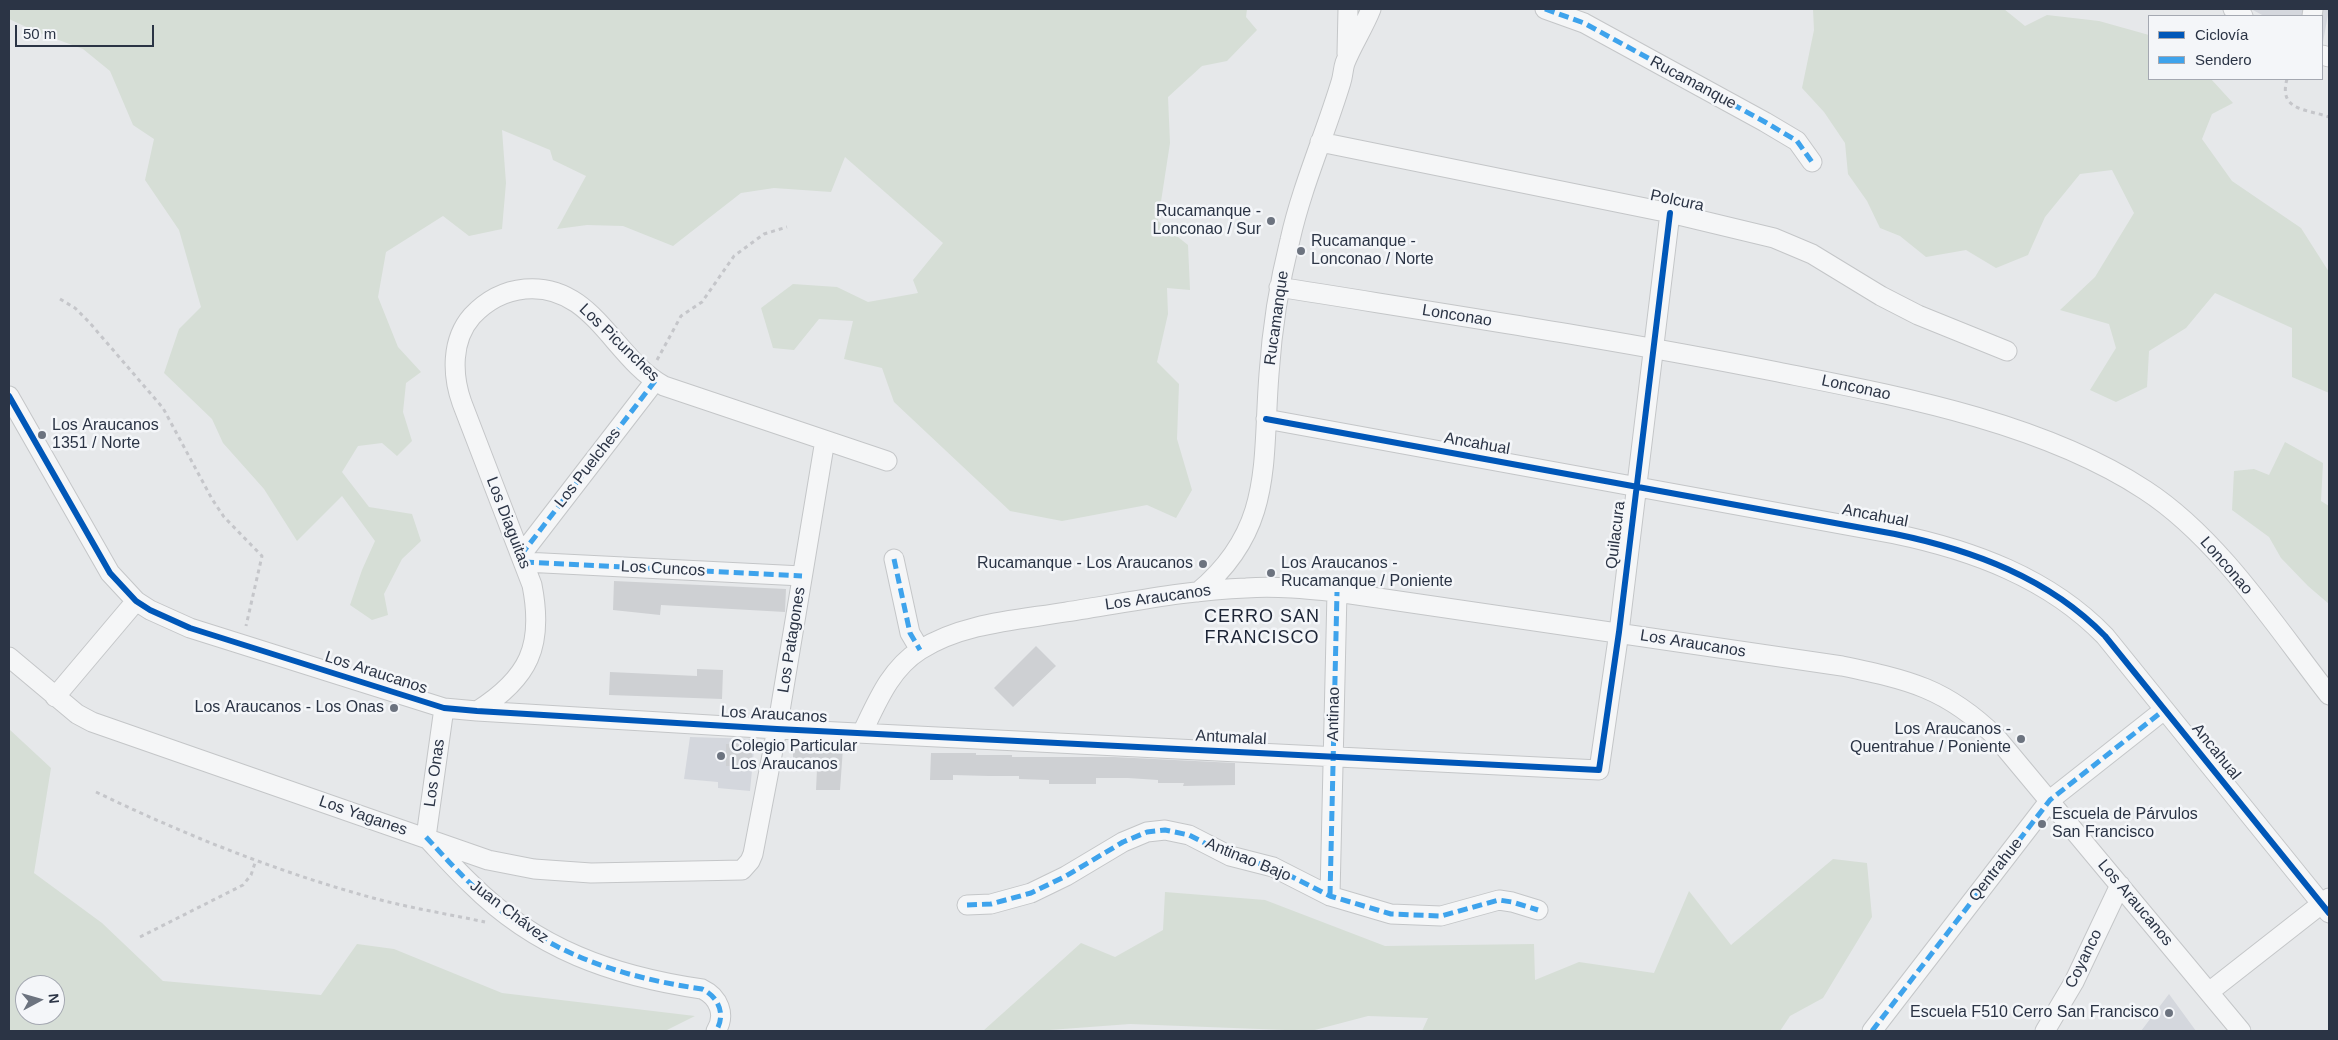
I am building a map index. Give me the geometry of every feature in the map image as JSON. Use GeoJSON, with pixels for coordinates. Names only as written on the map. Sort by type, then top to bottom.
{"type":"FeatureCollection","features":[{"type":"Feature","properties":{"kind":"street"},"geometry":{"type":"LineString","coordinates":[[1346,63],[1348,9]]}},
{"type":"Feature","properties":{"kind":"street","name":"Rucamanque"},"geometry":{"type":"LineString","coordinates":[[1198,592],[1227,563],[1241,543],[1255,514],[1262,483],[1272,340],[1279,287],[1297,214],[1346,63],[1371,9]]}},
{"type":"Feature","properties":{"kind":"street","name":"Rucamanque"},"geometry":{"type":"LineString","coordinates":[[1545,9],[1566,12],[1790,136],[1803,148],[1812,162]]}},
{"type":"Feature","properties":{"kind":"street","name":"Polcura"},"geometry":{"type":"LineString","coordinates":[[1320,142],[1670,213],[1753,232],[1794,246],[1830,264],[1888,300],[1962,334],[2007,351]]}},
{"type":"Feature","properties":{"kind":"street","name":"Quilacura"},"geometry":{"type":"LineString","coordinates":[[1599,770],[1619,632],[1670,213]]}},
{"type":"Feature","properties":{"kind":"street","name":"Lonconao"},"geometry":{"type":"LineString","coordinates":[[1279,287],[1653,347],[1925,403],[2022,433],[2109,469],[2147,491],[2169,508],[2213,549],[2235,574],[2329,695]]}},
{"type":"Feature","properties":{"kind":"street","name":"Los Picunches"},"geometry":{"type":"LineString","coordinates":[[470,318],[480,308],[504,293],[531,288],[558,292],[588,310],[652,378],[673,389],[887,462]]}},
{"type":"Feature","properties":{"kind":"street","name":"Los Diaguitas"},"geometry":{"type":"LineString","coordinates":[[470,318],[464,329],[456,354],[455,373],[458,391],[523,559],[536,604],[537,617],[535,642],[524,668],[505,691],[477,711]]}},
{"type":"Feature","properties":{"kind":"street","name":"Los Puelches"},"geometry":{"type":"LineString","coordinates":[[523,559],[652,378]]}},
{"type":"Feature","properties":{"kind":"street","name":"Los Araucanos"},"geometry":{"type":"LineString","coordinates":[[11,405],[100,558],[123,588],[136,601],[150,610],[190,628],[444,708],[862,733],[890,679],[904,663],[920,650],[942,638],[988,625],[1198,592],[1278,587],[1337,592],[1619,632],[1842,666],[1892,677],[1945,696],[1981,722],[2050,800],[2241,1031]]}},
{"type":"Feature","properties":{"kind":"street","name":"Ancahual"},"geometry":{"type":"LineString","coordinates":[[1266,419],[1923,540],[2005,568],[2056,594],[2090,620],[2327,905]]}},
{"type":"Feature","properties":{"kind":"street","name":"Los Patagones"},"geometry":{"type":"LineString","coordinates":[[746,867],[753,854],[777,729],[825,440]]}},
{"type":"Feature","properties":{"kind":"street","name":"Los Cuncos"},"geometry":{"type":"LineString","coordinates":[[523,559],[802,576]]}},
{"type":"Feature","properties":{"kind":"street"},"geometry":{"type":"LineString","coordinates":[[894,559],[910,633],[920,650]]}},
{"type":"Feature","properties":{"kind":"street","name":"Antinao"},"geometry":{"type":"LineString","coordinates":[[1330,896],[1337,592]]}},
{"type":"Feature","properties":{"kind":"street"},"geometry":{"type":"LineString","coordinates":[[55,697],[136,601]]}},
{"type":"Feature","properties":{"kind":"street","name":"Los Yaganes"},"geometry":{"type":"LineString","coordinates":[[9,657],[55,697],[77,714],[92,722],[488,860],[534,869],[591,873],[735,872],[746,867]]}},
{"type":"Feature","properties":{"kind":"street","name":"Los Onas"},"geometry":{"type":"LineString","coordinates":[[426,838],[444,708]]}},
{"type":"Feature","properties":{"kind":"street","name":"Qentrahue"},"geometry":{"type":"LineString","coordinates":[[1872,1031],[2050,800],[2164,710]]}},
{"type":"Feature","properties":{"kind":"street","name":"Antumalal"},"geometry":{"type":"LineString","coordinates":[[862,733],[1599,770]]}},
{"type":"Feature","properties":{"kind":"street","name":"Antinao Bajo"},"geometry":{"type":"LineString","coordinates":[[967,905],[998,903],[1031,893],[1066,876],[1123,842],[1147,832],[1166,830],[1189,835],[1230,856],[1273,867],[1330,896],[1369,909],[1414,916],[1455,913],[1480,904],[1499,900],[1538,910]]}},
{"type":"Feature","properties":{"kind":"street","name":"Juan Chávez"},"geometry":{"type":"LineString","coordinates":[[426,838],[490,902],[554,946],[594,964],[629,976],[702,989],[708,992],[714,997],[720,1010],[721,1018],[716,1031]]}},
{"type":"Feature","properties":{"kind":"street","name":"Coyanco"},"geometry":{"type":"LineString","coordinates":[[2045,1031],[2074,982],[2120,885]]}},
{"type":"Feature","properties":{"kind":"street"},"geometry":{"type":"LineString","coordinates":[[2209,992],[2327,905]]}},
{"type":"Feature","properties":{"kind":"path"},"geometry":{"type":"LineString","coordinates":[[2287,80],[2284,95],[2287,101],[2298,108],[2329,117]]}},
{"type":"Feature","properties":{"kind":"path"},"geometry":{"type":"LineString","coordinates":[[652,378],[681,316],[702,302],[734,256],[764,234],[788,227]]}},
{"type":"Feature","properties":{"kind":"path"},"geometry":{"type":"LineString","coordinates":[[60,299],[75,308],[89,322],[163,408],[212,500],[224,517],[262,556],[241,644]]}},
{"type":"Feature","properties":{"kind":"path"},"geometry":{"type":"LineString","coordinates":[[96,792],[163,823],[256,860],[374,898],[495,924]]}},
{"type":"Feature","properties":{"kind":"path"},"geometry":{"type":"LineString","coordinates":[[140,937],[243,885],[251,875],[256,860]]}},
{"type":"Feature","properties":{"kind":"shaded area"},"geometry":{"type":"Polygon","coordinates":[[[9,9],[1247,9],[1246,17],[1257,30],[1227,61],[1202,66],[1168,97],[1170,143],[1158,221],[1188,245],[1190,290],[1167,288],[1168,314],[1157,362],[1179,384],[1177,439],[1192,490],[1176,518],[1147,505],[1062,521],[1010,511],[894,402],[882,368],[844,359],[853,321],[819,319],[794,350],[773,348],[761,308],[793,284],[837,287],[868,302],[918,293],[913,280],[943,243],[845,157],[831,192],[774,188],[741,193],[673,246],[623,226],[587,225],[557,229],[586,176],[553,160],[550,150],[502,130],[506,183],[502,229],[469,236],[443,216],[386,252],[378,297],[398,347],[421,372],[406,383],[403,412],[412,441],[397,456],[382,443],[358,446],[342,472],[369,507],[412,514],[421,541],[402,559],[384,594],[388,615],[372,620],[350,605],[362,570],[375,541],[342,496],[297,541],[264,489],[223,443],[212,419],[164,373],[179,329],[201,307],[179,230],[145,180],[154,139],[133,125],[110,71],[83,49],[37,32],[9,19],[9,9]]]}},
{"type":"Feature","properties":{"kind":"shaded area"},"geometry":{"type":"Polygon","coordinates":[[[1813,9],[2004,9],[2025,26],[2047,15],[2099,21],[2148,35],[2148,80],[2212,80],[2233,103],[2212,114],[2202,139],[2232,181],[2301,228],[2329,272],[2329,393],[2292,377],[2292,328],[2215,293],[2186,328],[2149,351],[2147,387],[2116,402],[2090,390],[2116,348],[2109,324],[2060,310],[2095,277],[2134,213],[2112,170],[2080,174],[2045,217],[2028,255],[1996,268],[1966,250],[1926,257],[1900,236],[1880,228],[1867,201],[1848,174],[1845,143],[1824,112],[1802,88],[1814,30],[1813,9]]]}},
{"type":"Feature","properties":{"kind":"shaded area"},"geometry":{"type":"Polygon","coordinates":[[[2251,9],[2329,9],[2323,42],[2323,15],[2262,15],[2251,9]]]}},
{"type":"Feature","properties":{"kind":"shaded area"},"geometry":{"type":"Polygon","coordinates":[[[2285,442],[2323,463],[2321,501],[2329,506],[2329,604],[2308,586],[2281,558],[2269,537],[2232,510],[2234,471],[2254,469],[2269,475],[2285,442]]]}},
{"type":"Feature","properties":{"kind":"shaded area"},"geometry":{"type":"Polygon","coordinates":[[[9,729],[51,768],[34,873],[102,923],[163,981],[321,995],[357,944],[394,949],[502,993],[695,1016],[665,1031],[9,1031],[9,729]]]}},
{"type":"Feature","properties":{"kind":"shaded area","name":"Colegio Particular Los Araucanos"},"geometry":{"type":"Polygon","coordinates":[[[690,737],[755,739],[750,791],[718,788],[718,782],[684,779],[690,737]]]}},
{"type":"Feature","properties":{"kind":"shaded area"},"geometry":{"type":"Polygon","coordinates":[[[1833,859],[1867,863],[1872,917],[1823,998],[1790,1016],[1780,1031],[1422,1031],[1428,1018],[1368,1016],[1311,1031],[1130,1024],[1036,1031],[983,1031],[1081,943],[1115,957],[1163,930],[1165,892],[1265,900],[1385,946],[1534,944],[1535,980],[1579,962],[1654,973],[1689,891],[1731,945],[1833,859]]]}},
{"type":"Feature","properties":{"kind":"shaded area","name":"Escuela F510 Cerro San Francisco"},"geometry":{"type":"Polygon","coordinates":[[[2169,994],[2196,1031],[2141,1031],[2169,994]]]}},
{"type":"Feature","properties":{"kind":"building"},"geometry":{"type":"Polygon","coordinates":[[[614,581],[786,589],[785,612],[661,605],[660,615],[613,610],[614,581]]]}},
{"type":"Feature","properties":{"kind":"building"},"geometry":{"type":"Polygon","coordinates":[[[1036,646],[1056,666],[1013,707],[994,688],[1036,646]]]}},
{"type":"Feature","properties":{"kind":"building"},"geometry":{"type":"Polygon","coordinates":[[[697,669],[723,670],[722,699],[609,695],[610,672],[697,676],[697,669]]]}},
{"type":"Feature","properties":{"kind":"building"},"geometry":{"type":"Polygon","coordinates":[[[726,744],[752,744],[752,766],[726,766],[726,744]]]}},
{"type":"Feature","properties":{"kind":"building"},"geometry":{"type":"Polygon","coordinates":[[[793,747],[843,748],[840,790],[816,790],[817,769],[793,769],[793,747]]]}},
{"type":"Feature","properties":{"kind":"building"},"geometry":{"type":"Polygon","coordinates":[[[931,753],[976,753],[976,755],[1012,755],[1012,757],[1114,757],[1235,763],[1235,785],[1183,786],[1184,783],[1158,783],[1158,780],[1128,778],[1096,778],[1096,784],[1049,784],[1049,780],[1019,779],[1019,776],[953,775],[953,780],[930,780],[931,753]]]}},
{"type":"Feature","properties":{"kind":"marked path"},"geometry":{"type":"LineString","coordinates":[[1545,9],[1584,23],[1765,122],[1797,141],[1812,162]]}},
{"type":"Feature","properties":{"kind":"marked path"},"geometry":{"type":"LineString","coordinates":[[521,555],[655,381]]}},
{"type":"Feature","properties":{"kind":"marked path"},"geometry":{"type":"LineString","coordinates":[[894,559],[910,633],[920,650]]}},
{"type":"Feature","properties":{"kind":"marked path"},"geometry":{"type":"LineString","coordinates":[[524,562],[802,576]]}},
{"type":"Feature","properties":{"kind":"marked path"},"geometry":{"type":"LineString","coordinates":[[1330,896],[1337,592]]}},
{"type":"Feature","properties":{"kind":"marked path"},"geometry":{"type":"LineString","coordinates":[[1872,1031],[2050,800],[2164,710]]}},
{"type":"Feature","properties":{"kind":"marked path"},"geometry":{"type":"LineString","coordinates":[[967,905],[991,904],[1031,893],[1066,876],[1123,842],[1147,832],[1165,830],[1189,835],[1230,856],[1273,867],[1330,896],[1391,914],[1441,916],[1499,900],[1538,910]]}},
{"type":"Feature","properties":{"kind":"marked path"},"geometry":{"type":"LineString","coordinates":[[426,837],[496,907],[522,926],[549,942],[577,956],[607,967],[708,992],[719,1007],[720,1019],[716,1031]]}},
{"type":"Feature","properties":{"kind":"cycle path"},"geometry":{"type":"LineString","coordinates":[[9,396],[110,573],[136,601],[150,610],[190,628],[444,708],[777,729],[1599,770],[1619,632],[1670,213]]}},
{"type":"Feature","properties":{"kind":"cycle path"},"geometry":{"type":"LineString","coordinates":[[1266,419],[1895,534],[1952,549],[2008,569],[2034,582],[2059,598],[2105,636],[2329,913]]}},
{"type":"Feature","properties":{"kind":"place","name":"Rucamanque - Lonconao / Sur"},"geometry":{"type":"Point","coordinates":[1271,221]}},
{"type":"Feature","properties":{"kind":"place","name":"Rucamanque - Lonconao / Norte"},"geometry":{"type":"Point","coordinates":[1301,251]}},
{"type":"Feature","properties":{"kind":"place","name":"Los Araucanos 1351 / Norte"},"geometry":{"type":"Point","coordinates":[42,435]}},
{"type":"Feature","properties":{"kind":"place","name":"Rucamanque - Los Araucanos"},"geometry":{"type":"Point","coordinates":[1203,564]}},
{"type":"Feature","properties":{"kind":"place","name":"Los Araucanos - Rucamanque / Poniente"},"geometry":{"type":"Point","coordinates":[1271,573]}},
{"type":"Feature","properties":{"kind":"place","name":"Los Araucanos - Los Onas"},"geometry":{"type":"Point","coordinates":[394,708]}},
{"type":"Feature","properties":{"kind":"place","name":"Los Araucanos - Quentrahue / Poniente"},"geometry":{"type":"Point","coordinates":[2021,739]}},
{"type":"Feature","properties":{"kind":"place","name":"Colegio Particular Los Araucanos"},"geometry":{"type":"Point","coordinates":[721,756]}},
{"type":"Feature","properties":{"kind":"place","name":"Escuela de Párvulos San Francisco"},"geometry":{"type":"Point","coordinates":[2042,824]}},
{"type":"Feature","properties":{"kind":"place","name":"Escuela F510 Cerro San Francisco"},"geometry":{"type":"Point","coordinates":[2169,1013]}},
{"type":"Feature","properties":{"kind":"district","name":"CERRO SAN FRANCISCO"},"geometry":{"type":"Point","coordinates":[1262,628]}}]}
